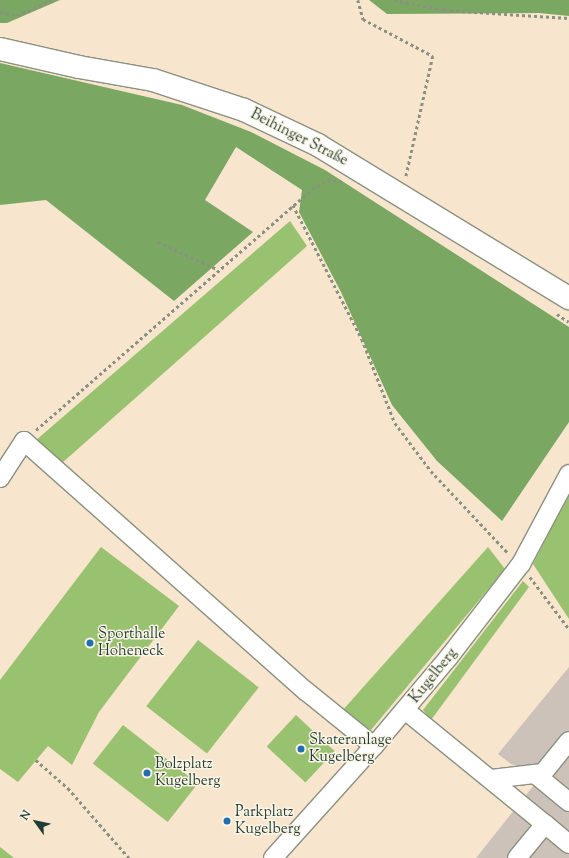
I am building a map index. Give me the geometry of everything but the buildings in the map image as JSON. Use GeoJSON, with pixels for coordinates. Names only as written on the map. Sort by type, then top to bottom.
{"type":"FeatureCollection","features":[{"type":"Feature","properties":{"kind":"main road","name":"Beihinger Straße"},"geometry":{"type":"LineString","coordinates":[[0,49],[79,67],[153,80],[237,108],[318,145],[402,195],[562,305]]}},
{"type":"Feature","properties":{"kind":"street"},"geometry":{"type":"LineString","coordinates":[[0,478],[24,441],[307,692],[374,746]]}},
{"type":"Feature","properties":{"kind":"street","name":"Kugelberg"},"geometry":{"type":"LineString","coordinates":[[272,858],[405,710],[521,564],[569,474]]}},
{"type":"Feature","properties":{"kind":"street"},"geometry":{"type":"LineString","coordinates":[[405,710],[569,844]]}},
{"type":"Feature","properties":{"kind":"street"},"geometry":{"type":"LineString","coordinates":[[491,779],[543,773],[569,741]]}},
{"type":"Feature","properties":{"kind":"street"},"geometry":{"type":"LineString","coordinates":[[535,774],[569,802]]}},
{"type":"Feature","properties":{"kind":"street"},"geometry":{"type":"LineString","coordinates":[[517,858],[545,824]]}},
{"type":"Feature","properties":{"kind":"path"},"geometry":{"type":"LineString","coordinates":[[0,12],[17,16],[51,0]]}},
{"type":"Feature","properties":{"kind":"path"},"geometry":{"type":"LineString","coordinates":[[358,0],[363,19],[433,56],[402,195]]}},
{"type":"Feature","properties":{"kind":"path"},"geometry":{"type":"LineString","coordinates":[[394,0],[444,10],[569,18]]}},
{"type":"Feature","properties":{"kind":"path"},"geometry":{"type":"LineString","coordinates":[[24,441],[217,269],[312,189],[327,180],[349,183],[337,176]]}},
{"type":"Feature","properties":{"kind":"path"},"geometry":{"type":"LineString","coordinates":[[293,205],[362,339],[395,423],[431,471],[498,545],[521,564],[569,630]]}},
{"type":"Feature","properties":{"kind":"path"},"geometry":{"type":"LineString","coordinates":[[158,242],[217,269]]}},
{"type":"Feature","properties":{"kind":"path"},"geometry":{"type":"LineString","coordinates":[[562,305],[569,322]]}},
{"type":"Feature","properties":{"kind":"path"},"geometry":{"type":"LineString","coordinates":[[36,760],[68,788],[129,858]]}},
{"type":"Feature","properties":{"kind":"shaded area"},"geometry":{"type":"Polygon","coordinates":[[[569,667],[569,858],[476,858],[534,785],[529,781],[527,770],[511,764],[498,754],[569,667]]]}},
{"type":"Feature","properties":{"kind":"green space"},"geometry":{"type":"Polygon","coordinates":[[[0,0],[60,0],[7,23],[0,23],[0,0]]]}},
{"type":"Feature","properties":{"kind":"green space"},"geometry":{"type":"Polygon","coordinates":[[[369,0],[569,0],[569,16],[539,13],[387,14],[369,0]]]}},
{"type":"Feature","properties":{"kind":"green space"},"geometry":{"type":"Polygon","coordinates":[[[0,63],[182,105],[251,132],[325,170],[569,327],[569,422],[502,521],[437,461],[392,405],[341,292],[299,212],[302,190],[236,147],[205,200],[253,232],[174,301],[46,200],[0,205],[0,63]]]}},
{"type":"Feature","properties":{"kind":"green space"},"geometry":{"type":"Polygon","coordinates":[[[290,221],[307,246],[62,463],[35,441],[290,221]]]}},
{"type":"Feature","properties":{"kind":"green space"},"geometry":{"type":"Polygon","coordinates":[[[569,494],[569,619],[533,564],[569,494]]]}},
{"type":"Feature","properties":{"kind":"green space","name":"Sporthalle Hoheneck"},"geometry":{"type":"Polygon","coordinates":[[[101,547],[179,606],[99,712],[72,765],[48,746],[18,782],[0,769],[0,680],[101,547]]]}},
{"type":"Feature","properties":{"kind":"green space"},"geometry":{"type":"Polygon","coordinates":[[[488,547],[505,569],[371,730],[342,711],[488,547]]]}},
{"type":"Feature","properties":{"kind":"green space"},"geometry":{"type":"Polygon","coordinates":[[[523,581],[529,587],[431,720],[423,710],[523,581]]]}},
{"type":"Feature","properties":{"kind":"green space"},"geometry":{"type":"Polygon","coordinates":[[[198,640],[259,687],[207,754],[146,706],[198,640]]]}},
{"type":"Feature","properties":{"kind":"green space","name":"Skateranlage Kugelberg"},"geometry":{"type":"Polygon","coordinates":[[[296,715],[335,751],[305,783],[267,746],[296,715]]]}},
{"type":"Feature","properties":{"kind":"green space"},"geometry":{"type":"Polygon","coordinates":[[[123,725],[198,783],[168,822],[93,764],[123,725]]]}},
{"type":"Feature","properties":{"kind":"green space"},"geometry":{"type":"Polygon","coordinates":[[[0,847],[14,858],[0,858],[0,847]]]}},
{"type":"Feature","properties":{"kind":"place","name":"Sporthalle Hoheneck"},"geometry":{"type":"Point","coordinates":[90,643]}},
{"type":"Feature","properties":{"kind":"place","name":"Skateranlage Kugelberg"},"geometry":{"type":"Point","coordinates":[301,749]}},
{"type":"Feature","properties":{"kind":"place","name":"Bolzplatz Kugelberg"},"geometry":{"type":"Point","coordinates":[147,773]}},
{"type":"Feature","properties":{"kind":"place","name":"Parkplatz Kugelberg"},"geometry":{"type":"Point","coordinates":[227,821]}}]}
